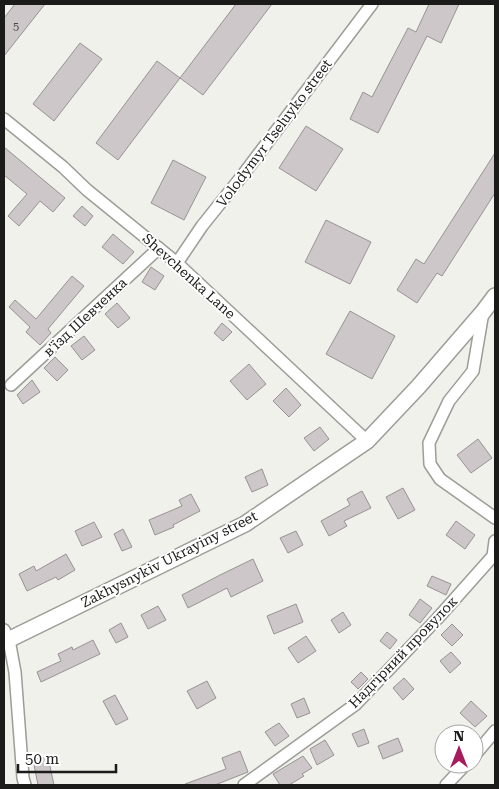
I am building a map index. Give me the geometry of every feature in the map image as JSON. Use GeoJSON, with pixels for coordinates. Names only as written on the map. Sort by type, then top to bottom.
{"type":"FeatureCollection","features":[{"type":"Feature","properties":{"kind":"street","name":"Volodymyr Tseluyko street"},"geometry":{"type":"LineString","coordinates":[[177,263],[202,226],[372,4]]}},
{"type":"Feature","properties":{"kind":"street","name":"Shevchenka Lane"},"geometry":{"type":"LineString","coordinates":[[4,119],[177,263],[367,441]]}},
{"type":"Feature","properties":{"kind":"street","name":"в'їзд Шевченка"},"geometry":{"type":"LineString","coordinates":[[11,385],[159,248]]}},
{"type":"Feature","properties":{"kind":"street","name":"Zakhysnykiv Ukrayiny street"},"geometry":{"type":"LineString","coordinates":[[5,637],[245,524],[367,441],[419,386],[495,296]]}},
{"type":"Feature","properties":{"kind":"street"},"geometry":{"type":"LineString","coordinates":[[483,312],[474,371],[449,401],[429,443],[430,464],[440,479],[495,518]]}},
{"type":"Feature","properties":{"kind":"street","name":"Надгірний провулок"},"geometry":{"type":"LineString","coordinates":[[244,785],[356,704],[437,619],[493,556],[495,541]]}},
{"type":"Feature","properties":{"kind":"street"},"geometry":{"type":"LineString","coordinates":[[5,637],[16,672],[25,785]]}},
{"type":"Feature","properties":{"kind":"street"},"geometry":{"type":"LineString","coordinates":[[484,744],[495,731]]}},
{"type":"Feature","properties":{"kind":"street"},"geometry":{"type":"LineString","coordinates":[[446,785],[456,774]]}},
{"type":"Feature","properties":{"kind":"building"},"geometry":{"type":"Polygon","coordinates":[[[15,4],[45,4],[4,56],[4,18],[15,4]]]}},
{"type":"Feature","properties":{"kind":"building"},"geometry":{"type":"Polygon","coordinates":[[[236,4],[272,4],[203,95],[180,78],[236,4]]]}},
{"type":"Feature","properties":{"kind":"building"},"geometry":{"type":"Polygon","coordinates":[[[429,4],[459,4],[441,43],[427,36],[378,133],[350,119],[363,92],[372,97],[408,28],[416,32],[429,4]]]}},
{"type":"Feature","properties":{"kind":"building"},"geometry":{"type":"Polygon","coordinates":[[[80,43],[102,59],[54,121],[33,104],[80,43]]]}},
{"type":"Feature","properties":{"kind":"building"},"geometry":{"type":"Polygon","coordinates":[[[157,61],[180,78],[118,160],[96,143],[157,61]]]}},
{"type":"Feature","properties":{"kind":"building"},"geometry":{"type":"Polygon","coordinates":[[[306,126],[343,149],[316,191],[279,168],[306,126]]]}},
{"type":"Feature","properties":{"kind":"building"},"geometry":{"type":"Polygon","coordinates":[[[4,147],[65,198],[53,212],[40,201],[19,226],[8,216],[27,194],[4,175],[4,147]]]}},
{"type":"Feature","properties":{"kind":"building"},"geometry":{"type":"Polygon","coordinates":[[[495,153],[495,193],[442,276],[437,273],[417,303],[397,290],[416,259],[424,264],[495,153]]]}},
{"type":"Feature","properties":{"kind":"building"},"geometry":{"type":"Polygon","coordinates":[[[173,160],[206,177],[184,220],[151,203],[173,160]]]}},
{"type":"Feature","properties":{"kind":"building"},"geometry":{"type":"Polygon","coordinates":[[[82,206],[93,216],[85,226],[73,216],[82,206]]]}},
{"type":"Feature","properties":{"kind":"building"},"geometry":{"type":"Polygon","coordinates":[[[326,220],[371,242],[350,284],[305,262],[326,220]]]}},
{"type":"Feature","properties":{"kind":"building"},"geometry":{"type":"Polygon","coordinates":[[[113,234],[134,252],[123,264],[102,247],[113,234]]]}},
{"type":"Feature","properties":{"kind":"building"},"geometry":{"type":"Polygon","coordinates":[[[151,267],[164,276],[155,290],[142,282],[151,267]]]}},
{"type":"Feature","properties":{"kind":"building"},"geometry":{"type":"Polygon","coordinates":[[[72,276],[84,286],[48,329],[51,333],[40,345],[26,332],[30,327],[9,307],[15,300],[36,319],[72,276]]]}},
{"type":"Feature","properties":{"kind":"building"},"geometry":{"type":"Polygon","coordinates":[[[117,303],[130,318],[118,328],[105,314],[117,303]]]}},
{"type":"Feature","properties":{"kind":"building"},"geometry":{"type":"Polygon","coordinates":[[[350,311],[395,336],[372,379],[326,354],[350,311]]]}},
{"type":"Feature","properties":{"kind":"building"},"geometry":{"type":"Polygon","coordinates":[[[222,323],[232,332],[223,341],[214,333],[222,323]]]}},
{"type":"Feature","properties":{"kind":"building"},"geometry":{"type":"Polygon","coordinates":[[[84,336],[95,350],[82,360],[71,346],[84,336]]]}},
{"type":"Feature","properties":{"kind":"building"},"geometry":{"type":"Polygon","coordinates":[[[55,357],[68,370],[57,381],[44,368],[55,357]]]}},
{"type":"Feature","properties":{"kind":"building"},"geometry":{"type":"Polygon","coordinates":[[[249,364],[266,384],[247,400],[230,381],[249,364]]]}},
{"type":"Feature","properties":{"kind":"building"},"geometry":{"type":"Polygon","coordinates":[[[32,380],[40,392],[23,404],[17,395],[32,380]]]}},
{"type":"Feature","properties":{"kind":"building"},"geometry":{"type":"Polygon","coordinates":[[[286,388],[301,405],[289,417],[273,401],[286,388]]]}},
{"type":"Feature","properties":{"kind":"building"},"geometry":{"type":"Polygon","coordinates":[[[320,427],[329,439],[314,451],[304,438],[320,427]]]}},
{"type":"Feature","properties":{"kind":"building"},"geometry":{"type":"Polygon","coordinates":[[[478,439],[492,458],[471,473],[457,455],[478,439]]]}},
{"type":"Feature","properties":{"kind":"building"},"geometry":{"type":"Polygon","coordinates":[[[262,469],[268,485],[252,492],[245,477],[262,469]]]}},
{"type":"Feature","properties":{"kind":"building"},"geometry":{"type":"Polygon","coordinates":[[[403,488],[415,510],[398,519],[386,497],[403,488]]]}},
{"type":"Feature","properties":{"kind":"building"},"geometry":{"type":"Polygon","coordinates":[[[362,491],[371,508],[344,521],[347,526],[329,536],[321,521],[350,505],[347,499],[362,491]]]}},
{"type":"Feature","properties":{"kind":"building"},"geometry":{"type":"Polygon","coordinates":[[[191,494],[200,511],[173,525],[174,527],[155,535],[149,520],[182,506],[179,500],[191,494]]]}},
{"type":"Feature","properties":{"kind":"building"},"geometry":{"type":"Polygon","coordinates":[[[456,521],[475,535],[465,549],[446,535],[456,521]]]}},
{"type":"Feature","properties":{"kind":"building"},"geometry":{"type":"Polygon","coordinates":[[[94,522],[102,537],[82,546],[75,531],[94,522]]]}},
{"type":"Feature","properties":{"kind":"building"},"geometry":{"type":"Polygon","coordinates":[[[123,529],[132,547],[122,551],[114,534],[123,529]]]}},
{"type":"Feature","properties":{"kind":"building"},"geometry":{"type":"Polygon","coordinates":[[[296,531],[303,545],[288,553],[280,538],[296,531]]]}},
{"type":"Feature","properties":{"kind":"building"},"geometry":{"type":"Polygon","coordinates":[[[66,554],[75,570],[58,580],[56,577],[27,591],[19,574],[34,566],[36,571],[66,554]]]}},
{"type":"Feature","properties":{"kind":"building"},"geometry":{"type":"Polygon","coordinates":[[[253,559],[263,581],[231,597],[227,588],[188,608],[182,595],[253,559]]]}},
{"type":"Feature","properties":{"kind":"building"},"geometry":{"type":"Polygon","coordinates":[[[432,576],[451,584],[446,595],[427,586],[432,576]]]}},
{"type":"Feature","properties":{"kind":"building"},"geometry":{"type":"Polygon","coordinates":[[[420,599],[432,608],[420,623],[409,615],[420,599]]]}},
{"type":"Feature","properties":{"kind":"building"},"geometry":{"type":"Polygon","coordinates":[[[296,604],[303,622],[274,634],[267,616],[296,604]]]}},
{"type":"Feature","properties":{"kind":"building"},"geometry":{"type":"Polygon","coordinates":[[[158,606],[166,620],[148,629],[141,615],[158,606]]]}},
{"type":"Feature","properties":{"kind":"building"},"geometry":{"type":"Polygon","coordinates":[[[343,612],[351,625],[339,633],[331,620],[343,612]]]}},
{"type":"Feature","properties":{"kind":"building"},"geometry":{"type":"Polygon","coordinates":[[[121,623],[128,637],[116,643],[109,630],[121,623]]]}},
{"type":"Feature","properties":{"kind":"building"},"geometry":{"type":"Polygon","coordinates":[[[452,624],[463,635],[452,646],[441,635],[452,624]]]}},
{"type":"Feature","properties":{"kind":"building"},"geometry":{"type":"Polygon","coordinates":[[[387,632],[397,640],[390,649],[380,641],[387,632]]]}},
{"type":"Feature","properties":{"kind":"building"},"geometry":{"type":"Polygon","coordinates":[[[306,636],[316,651],[298,663],[288,648],[306,636]]]}},
{"type":"Feature","properties":{"kind":"building"},"geometry":{"type":"Polygon","coordinates":[[[93,640],[100,654],[41,682],[37,672],[61,661],[58,654],[72,647],[73,650],[93,640]]]}},
{"type":"Feature","properties":{"kind":"building"},"geometry":{"type":"Polygon","coordinates":[[[451,652],[461,663],[450,673],[440,661],[451,652]]]}},
{"type":"Feature","properties":{"kind":"building"},"geometry":{"type":"Polygon","coordinates":[[[361,672],[368,679],[358,689],[351,682],[361,672]]]}},
{"type":"Feature","properties":{"kind":"building"},"geometry":{"type":"Polygon","coordinates":[[[404,678],[414,689],[403,700],[393,688],[404,678]]]}},
{"type":"Feature","properties":{"kind":"building"},"geometry":{"type":"Polygon","coordinates":[[[207,681],[216,698],[197,709],[187,691],[207,681]]]}},
{"type":"Feature","properties":{"kind":"building"},"geometry":{"type":"Polygon","coordinates":[[[115,695],[128,719],[116,725],[103,701],[115,695]]]}},
{"type":"Feature","properties":{"kind":"building"},"geometry":{"type":"Polygon","coordinates":[[[304,698],[310,713],[297,718],[291,704],[304,698]]]}},
{"type":"Feature","properties":{"kind":"building"},"geometry":{"type":"Polygon","coordinates":[[[471,701],[487,716],[478,724],[472,724],[460,713],[471,701]]]}},
{"type":"Feature","properties":{"kind":"building"},"geometry":{"type":"Polygon","coordinates":[[[279,723],[289,736],[275,746],[265,732],[279,723]]]}},
{"type":"Feature","properties":{"kind":"building"},"geometry":{"type":"Polygon","coordinates":[[[364,729],[369,743],[358,747],[352,734],[364,729]]]}},
{"type":"Feature","properties":{"kind":"building"},"geometry":{"type":"Polygon","coordinates":[[[398,738],[403,751],[383,759],[378,746],[398,738]]]}},
{"type":"Feature","properties":{"kind":"building"},"geometry":{"type":"Polygon","coordinates":[[[325,740],[334,755],[317,765],[310,749],[325,740]]]}},
{"type":"Feature","properties":{"kind":"building"},"geometry":{"type":"Polygon","coordinates":[[[240,751],[248,772],[215,785],[185,785],[226,769],[222,758],[240,751]]]}},
{"type":"Feature","properties":{"kind":"building"},"geometry":{"type":"Polygon","coordinates":[[[303,756],[312,768],[302,774],[304,776],[289,785],[280,785],[273,774],[303,756]]]}},
{"type":"Feature","properties":{"kind":"building"},"geometry":{"type":"Polygon","coordinates":[[[48,757],[54,785],[38,785],[33,760],[48,757]]]}}]}
